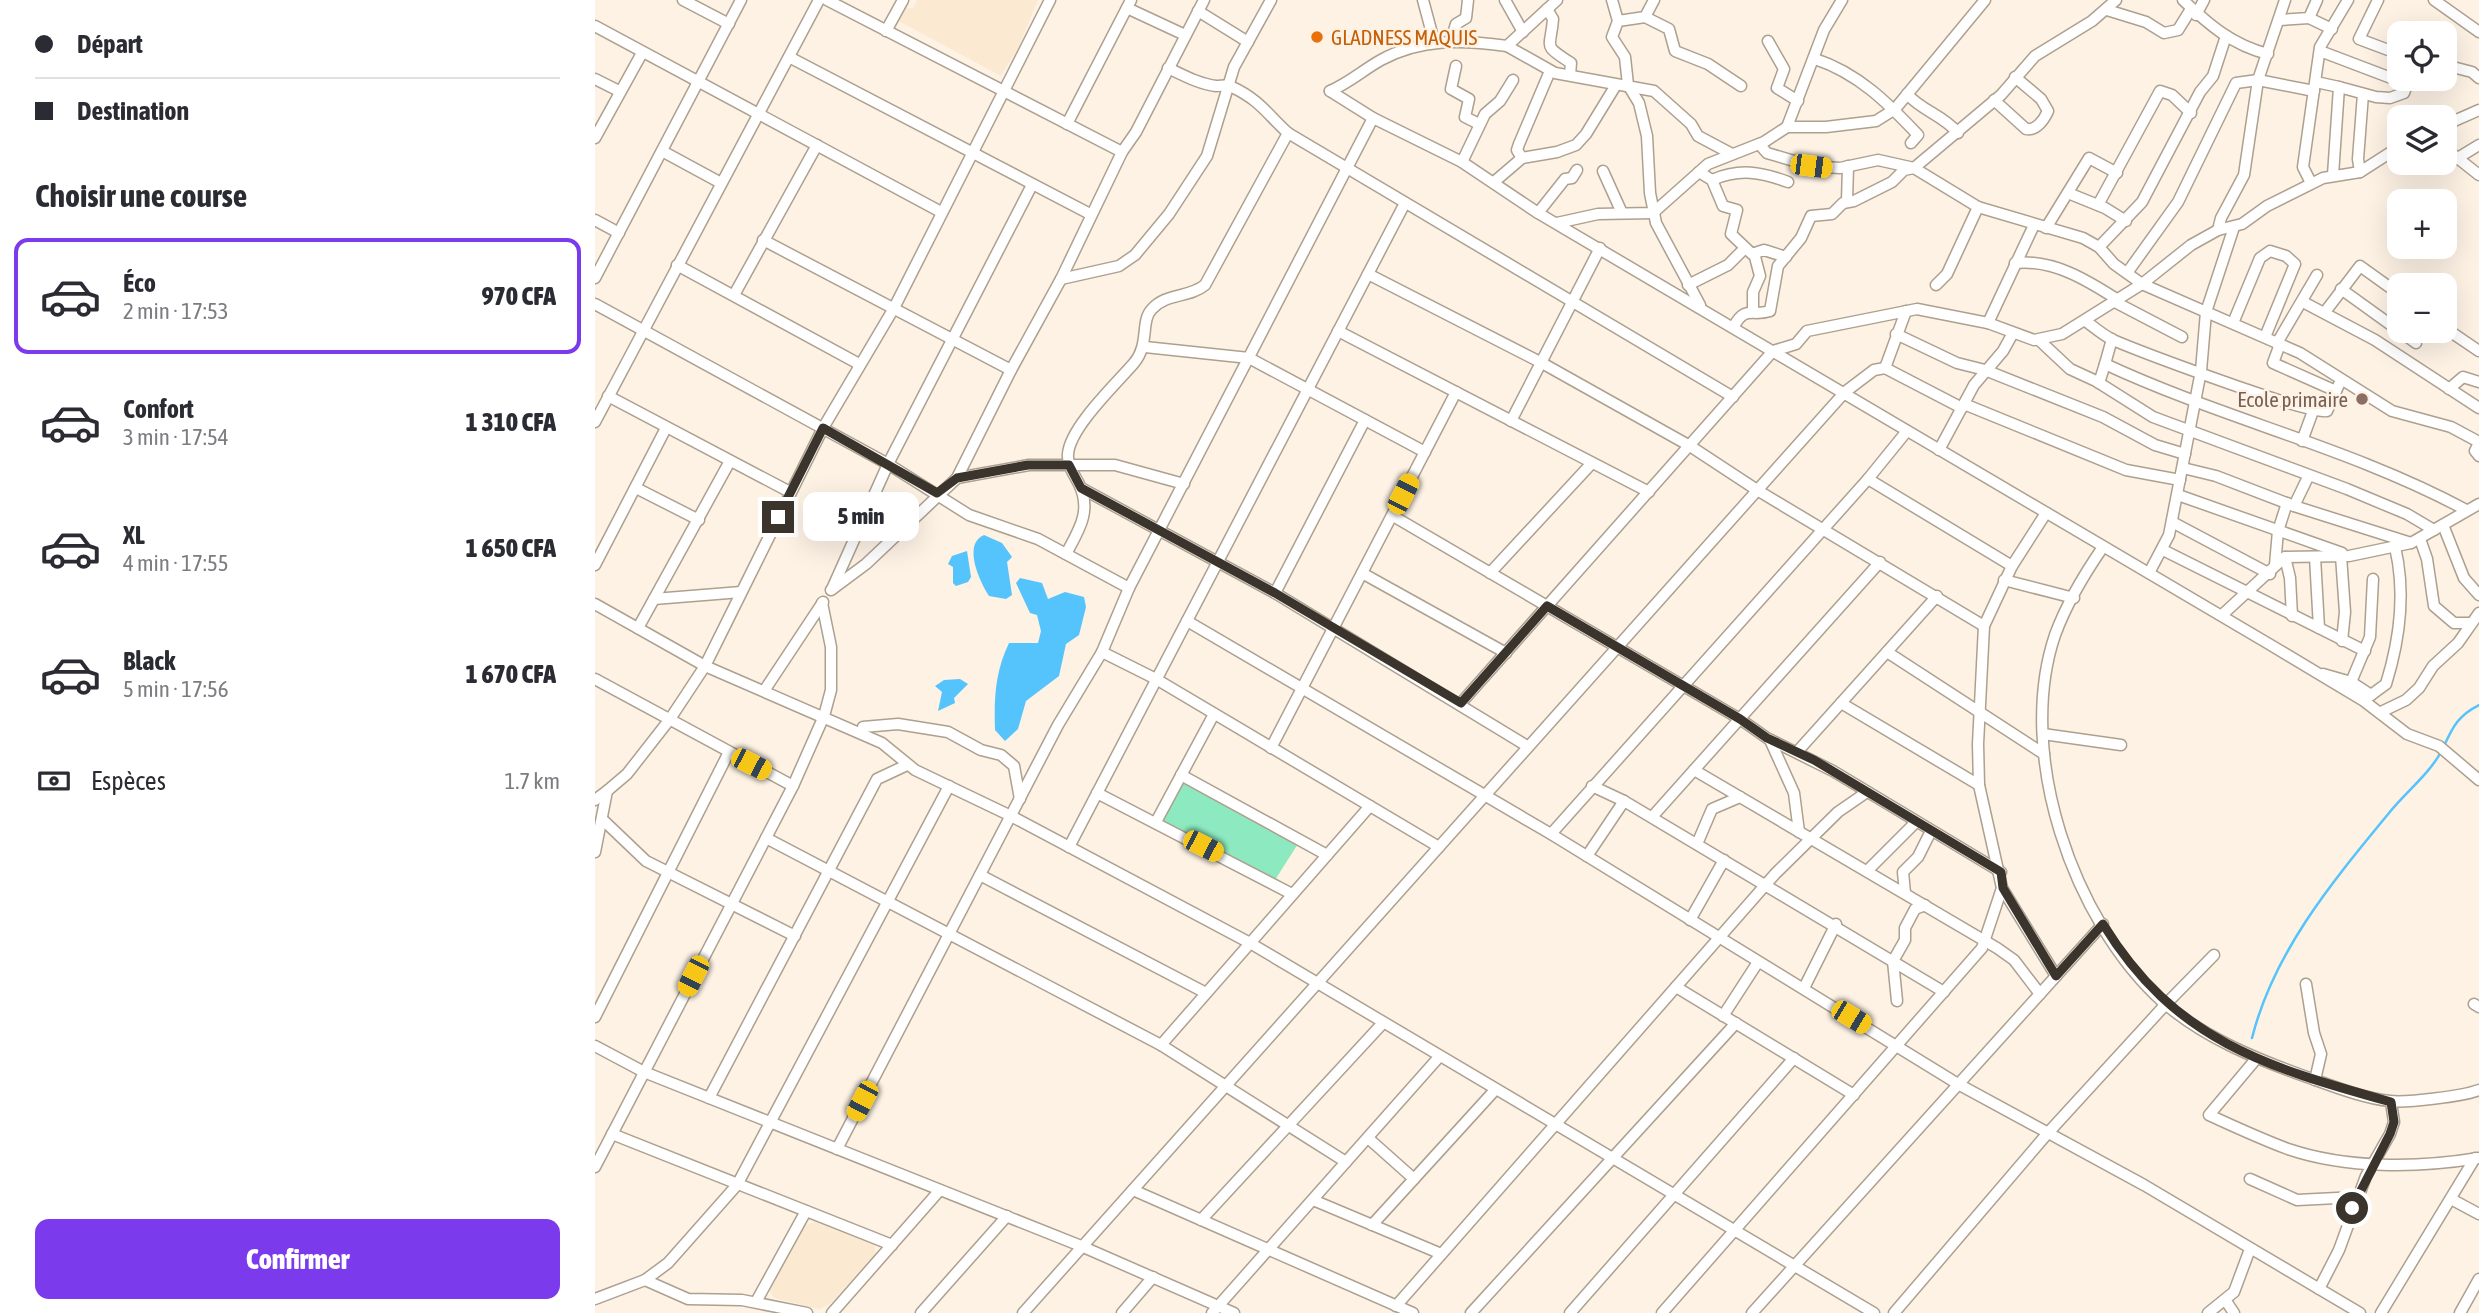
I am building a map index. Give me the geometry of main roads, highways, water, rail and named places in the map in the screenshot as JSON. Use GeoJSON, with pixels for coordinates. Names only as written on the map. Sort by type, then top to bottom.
{"type":"FeatureCollection","features":[{"type":"Feature","properties":{"kind":"water"},"geometry":{"type":"Polygon","coordinates":[[[984,535],[1002,543],[1012,557],[1007,562],[1012,595],[1006,599],[989,596],[981,582],[975,564],[974,546],[984,535]]]}},
{"type":"Feature","properties":{"kind":"water"},"geometry":{"type":"Polygon","coordinates":[[[967,551],[971,577],[968,582],[956,586],[953,583],[953,567],[948,564],[952,556],[967,551]]]}},
{"type":"Feature","properties":{"kind":"water"},"geometry":{"type":"Polygon","coordinates":[[[1020,578],[1042,583],[1048,599],[1065,592],[1084,597],[1086,607],[1079,635],[1066,644],[1059,676],[1026,701],[1018,729],[1005,741],[995,730],[995,696],[1001,664],[1009,643],[1038,643],[1041,631],[1037,615],[1030,613],[1016,583],[1020,578]]]}},
{"type":"Feature","properties":{"kind":"water"},"geometry":{"type":"Polygon","coordinates":[[[960,679],[968,684],[954,698],[955,703],[938,711],[942,692],[935,686],[944,680],[960,679]]]}},
{"type":"Feature","properties":{"kind":"waterway"},"geometry":{"type":"LineString","coordinates":[[2444,746],[2457,722],[2479,705]]}},
{"type":"Feature","properties":{"kind":"waterway"},"geometry":{"type":"LineString","coordinates":[[2252,1038],[2275,976],[2308,918],[2347,865],[2441,752]]}},
{"type":"Feature","properties":{"kind":"place","name":"GLADNESS MAQUIS"},"geometry":{"type":"Point","coordinates":[1317,37]}},
{"type":"Feature","properties":{"kind":"place","name":"Ecole primaire"},"geometry":{"type":"Point","coordinates":[2362,399]}}]}
